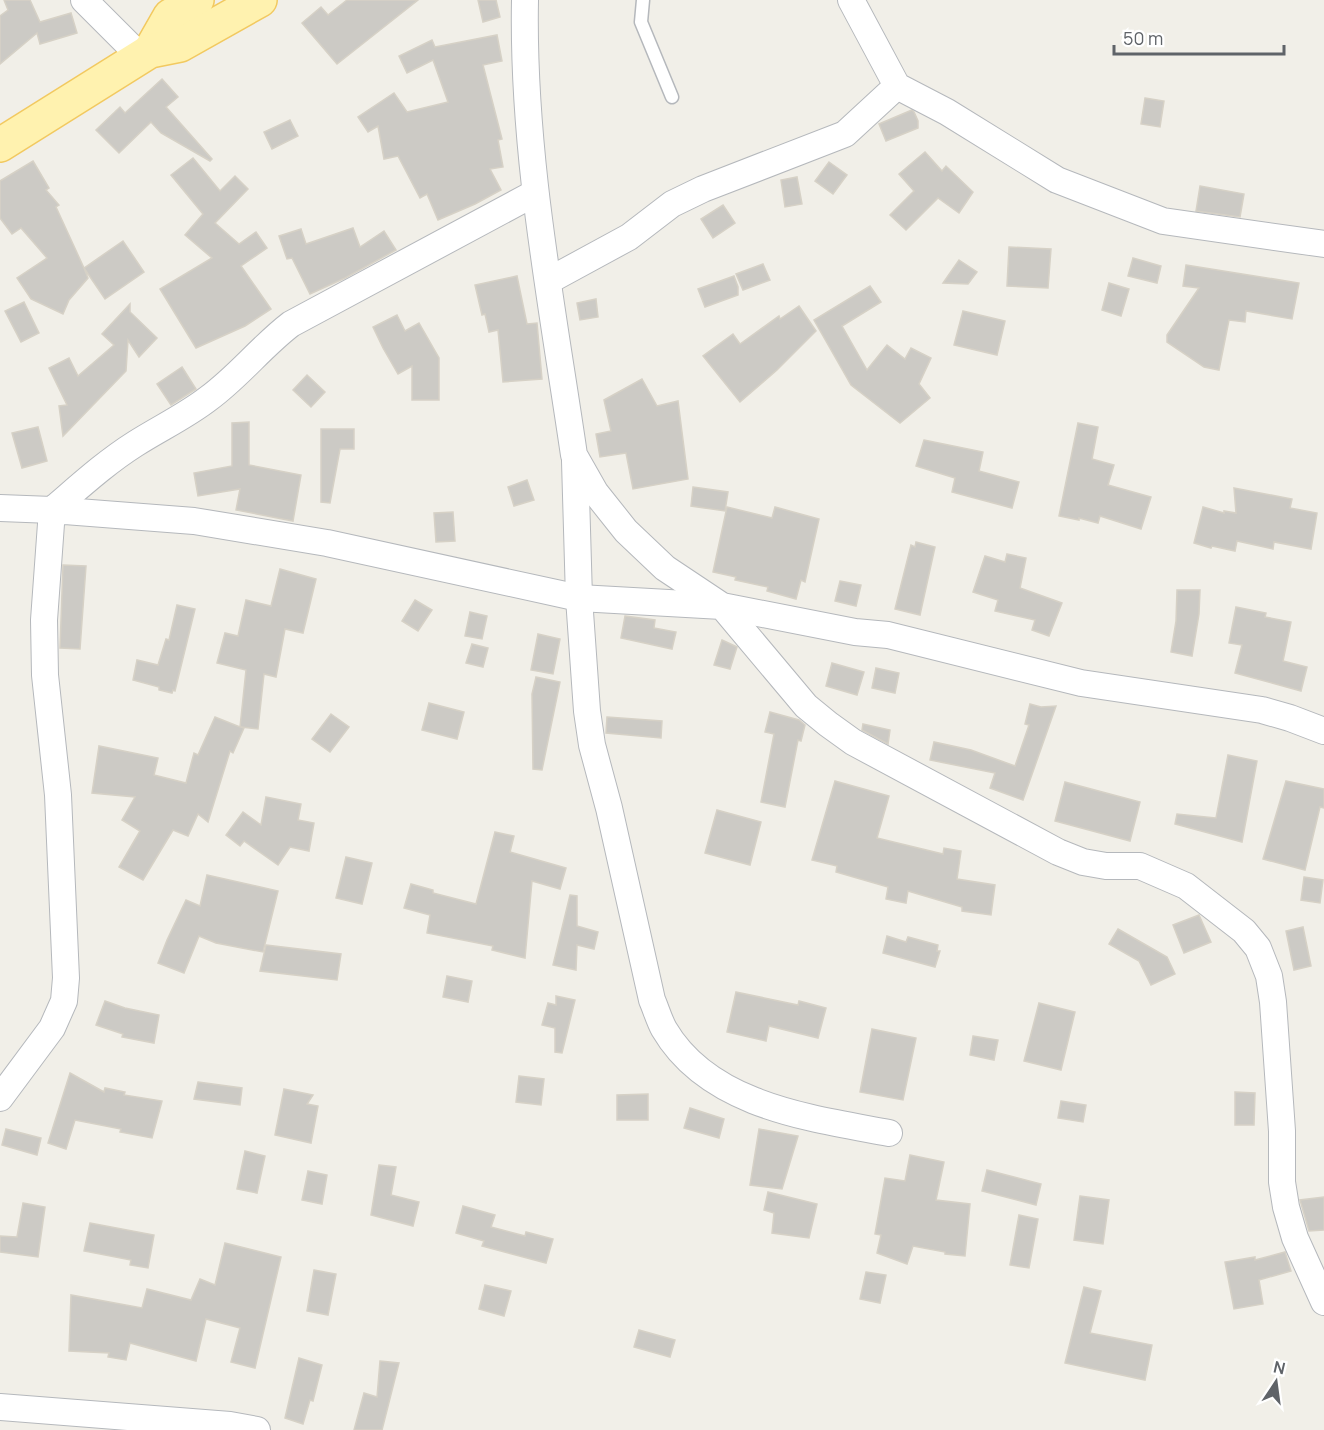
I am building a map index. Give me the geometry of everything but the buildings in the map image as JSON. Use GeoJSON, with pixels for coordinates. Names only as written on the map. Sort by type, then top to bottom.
{"type":"FeatureCollection","features":[{"type":"Feature","properties":{"kind":"main road"},"geometry":{"type":"LineString","coordinates":[[145,54],[170,16],[197,0]]}},
{"type":"Feature","properties":{"kind":"main road"},"geometry":{"type":"LineString","coordinates":[[0,145],[145,54],[180,45],[260,0]]}},
{"type":"Feature","properties":{"kind":"street"},"geometry":{"type":"LineString","coordinates":[[84,0],[145,54]]}},
{"type":"Feature","properties":{"kind":"street"},"geometry":{"type":"LineString","coordinates":[[525,0],[524,53],[534,193],[574,455],[586,711],[652,999],[664,1029],[680,1050],[700,1069],[729,1090],[766,1105],[819,1120],[889,1133]]}},
{"type":"Feature","properties":{"kind":"street"},"geometry":{"type":"LineString","coordinates":[[851,0],[897,87],[947,112],[1057,180],[1163,221],[1324,244]]}},
{"type":"Feature","properties":{"kind":"street"},"geometry":{"type":"LineString","coordinates":[[548,281],[630,237],[672,204],[845,134],[897,87]]}},
{"type":"Feature","properties":{"kind":"street"},"geometry":{"type":"LineString","coordinates":[[0,1098],[52,1028],[64,1001],[66,978],[58,795],[45,664],[44,620],[52,510],[96,472],[136,443],[177,421],[212,397],[291,324],[534,193]]}},
{"type":"Feature","properties":{"kind":"street"},"geometry":{"type":"LineString","coordinates":[[574,455],[595,492],[626,531],[665,568],[722,606],[806,705],[853,742],[1058,852],[1083,862],[1106,866],[1140,866],[1186,886],[1244,931],[1258,948],[1269,976],[1282,1131],[1282,1182],[1286,1207],[1295,1238],[1324,1302]]}},
{"type":"Feature","properties":{"kind":"street"},"geometry":{"type":"LineString","coordinates":[[0,508],[194,521],[327,543],[579,598],[722,606],[855,632],[888,635],[1082,682],[1262,710],[1324,731]]}},
{"type":"Feature","properties":{"kind":"street"},"geometry":{"type":"LineString","coordinates":[[0,1407],[230,1425],[256,1430]]}},
{"type":"Feature","properties":{"kind":"lane"},"geometry":{"type":"LineString","coordinates":[[643,0],[641,22],[672,97]]}}]}
